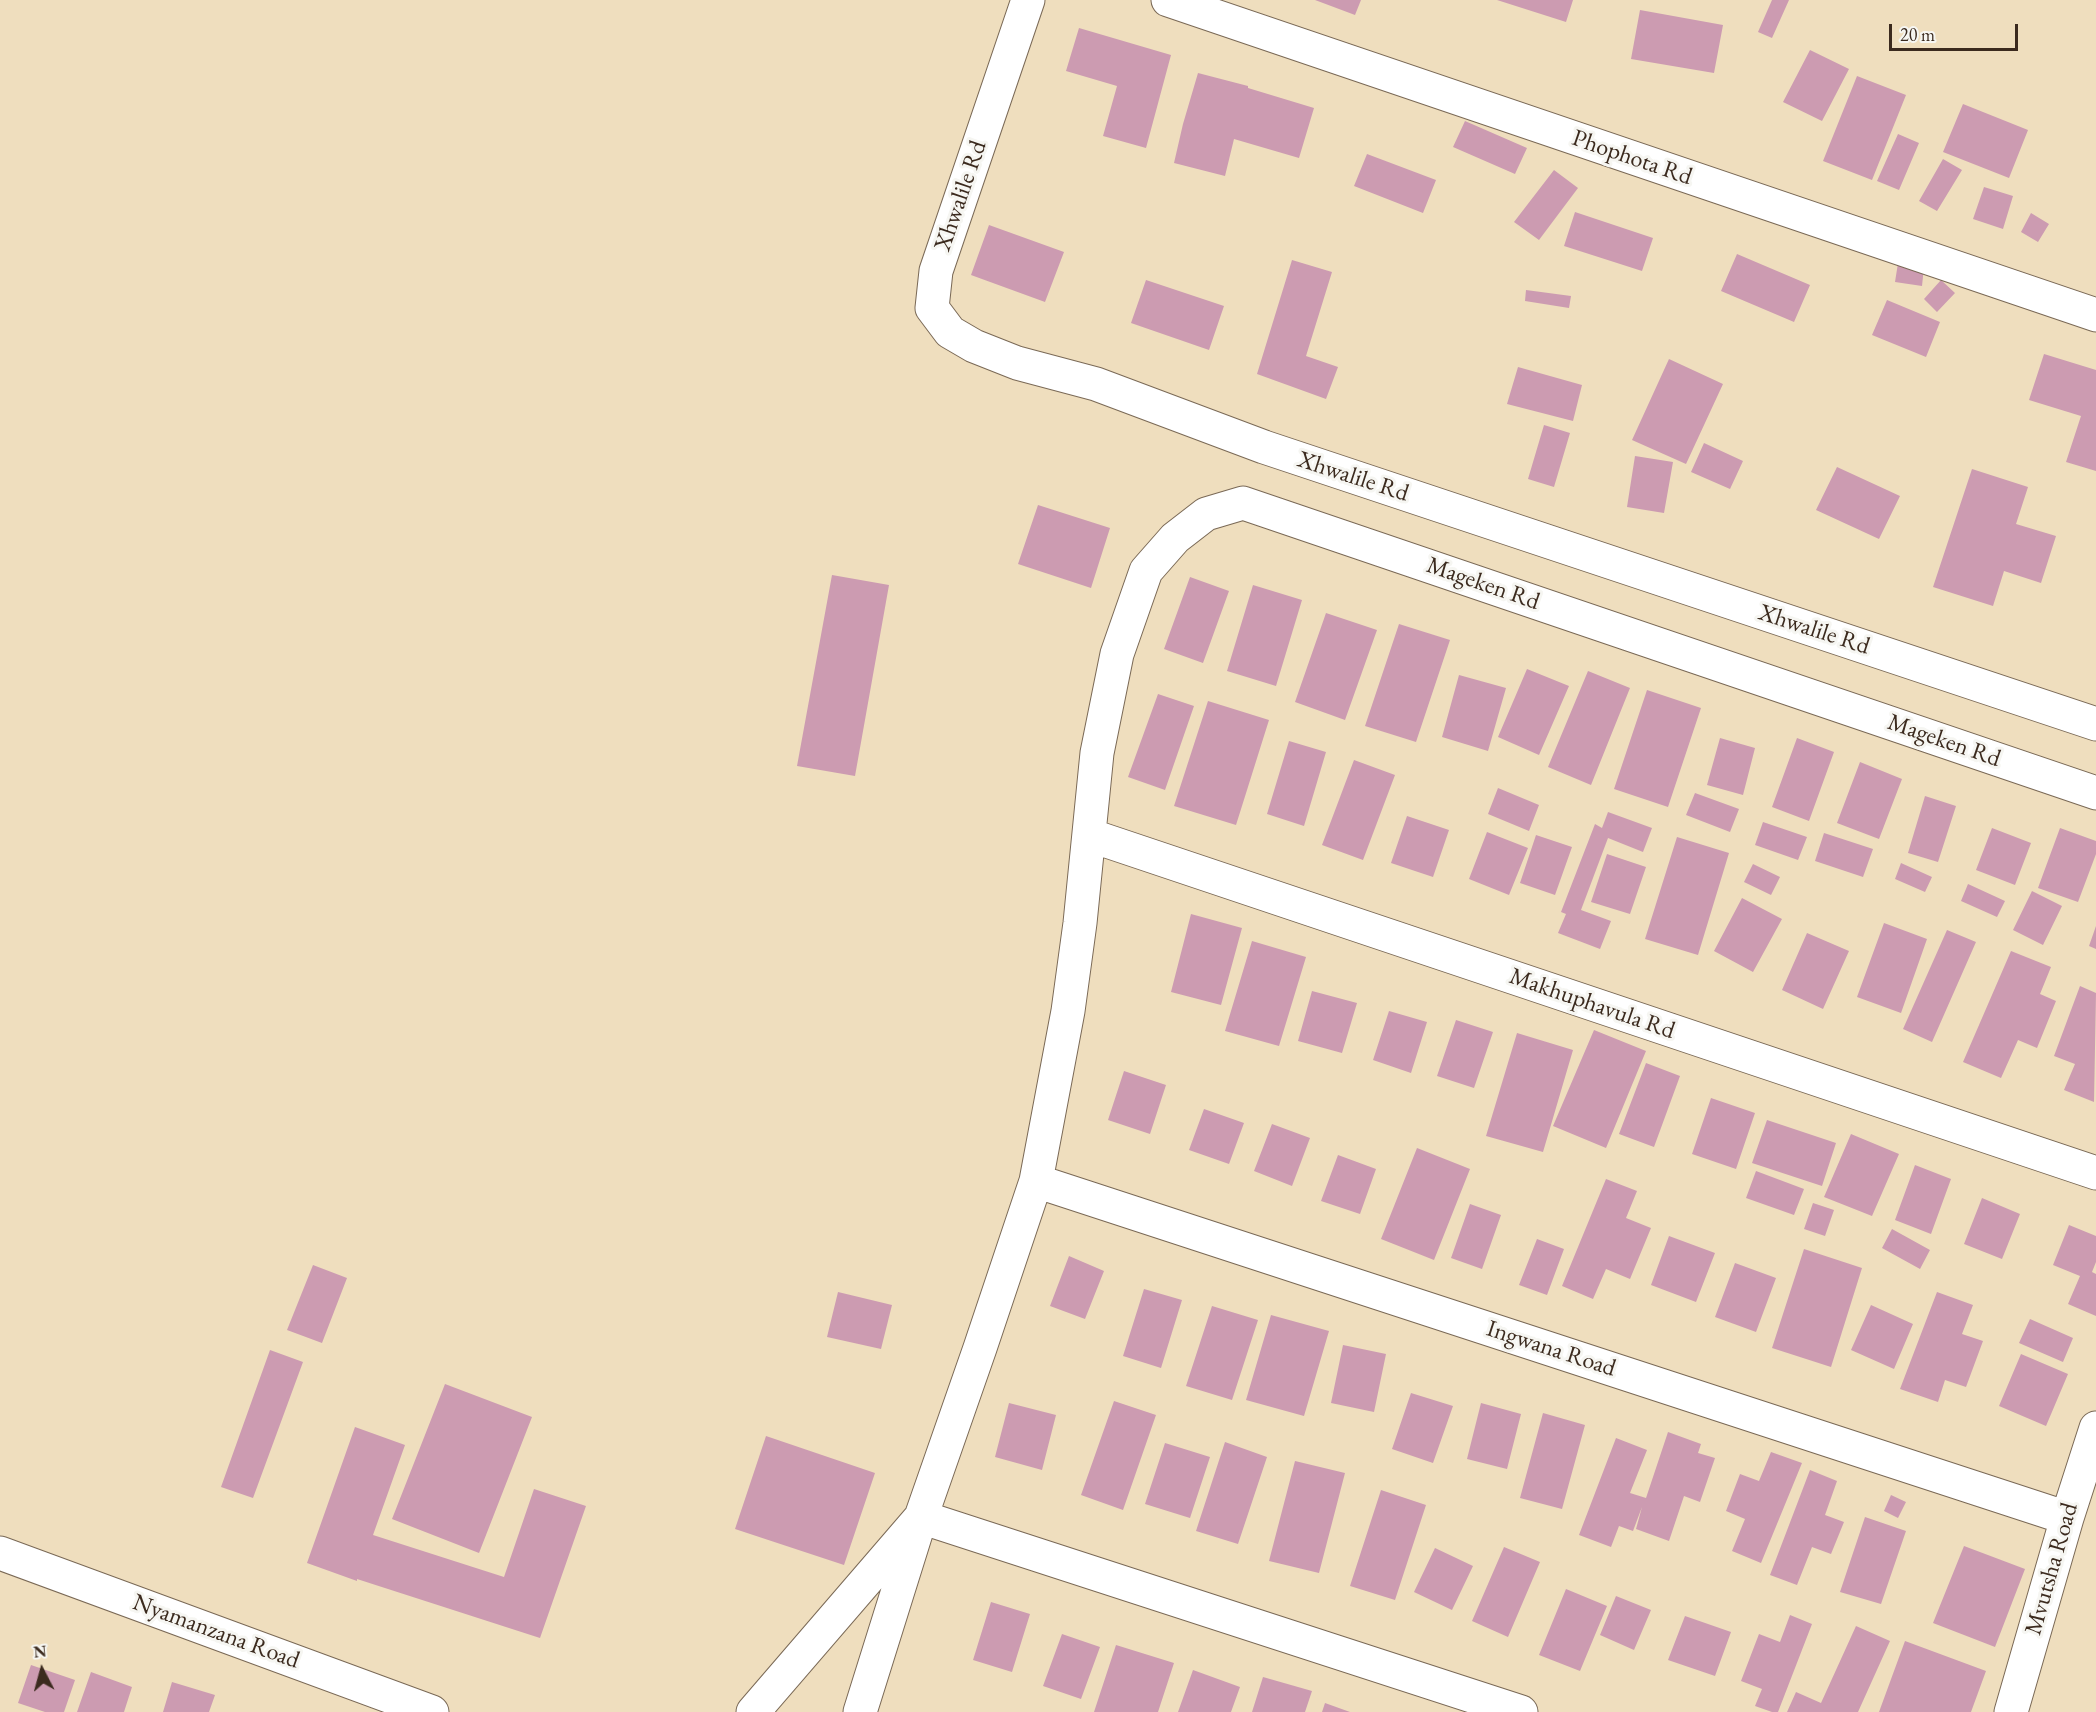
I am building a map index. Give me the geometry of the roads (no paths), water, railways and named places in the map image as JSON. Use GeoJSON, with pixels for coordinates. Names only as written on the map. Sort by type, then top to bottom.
{"type":"FeatureCollection","features":[{"type":"Feature","properties":{"kind":"street","name":"Xhwalile Rd"},"geometry":{"type":"LineString","coordinates":[[1028,0],[936,271],[932,308],[950,332],[974,346],[1017,363],[1096,384],[1264,447],[2096,724]]}},
{"type":"Feature","properties":{"kind":"street","name":"Phophota Rd"},"geometry":{"type":"LineString","coordinates":[[1168,0],[2096,315]]}},
{"type":"Feature","properties":{"kind":"street","name":"Mageken Rd"},"geometry":{"type":"LineString","coordinates":[[860,1712],[921,1517],[981,1348],[1036,1181],[1068,1011],[1080,923],[1097,753],[1117,654],[1146,571],[1175,538],[1206,514],[1243,502],[2096,793]]}},
{"type":"Feature","properties":{"kind":"street","name":"Makhuphavula Rd"},"geometry":{"type":"LineString","coordinates":[[1089,835],[2096,1173]]}},
{"type":"Feature","properties":{"kind":"street","name":"Ingwana Road"},"geometry":{"type":"LineString","coordinates":[[1036,1181],[2067,1518]]}},
{"type":"Feature","properties":{"kind":"street","name":"Mvutsha Road"},"geometry":{"type":"LineString","coordinates":[[2012,1712],[2067,1518],[2096,1428]]}},
{"type":"Feature","properties":{"kind":"street"},"geometry":{"type":"LineString","coordinates":[[753,1712],[921,1517],[1521,1712]]}},
{"type":"Feature","properties":{"kind":"street","name":"Nyamanzana Road"},"geometry":{"type":"LineString","coordinates":[[0,1553],[432,1712]]}}]}
